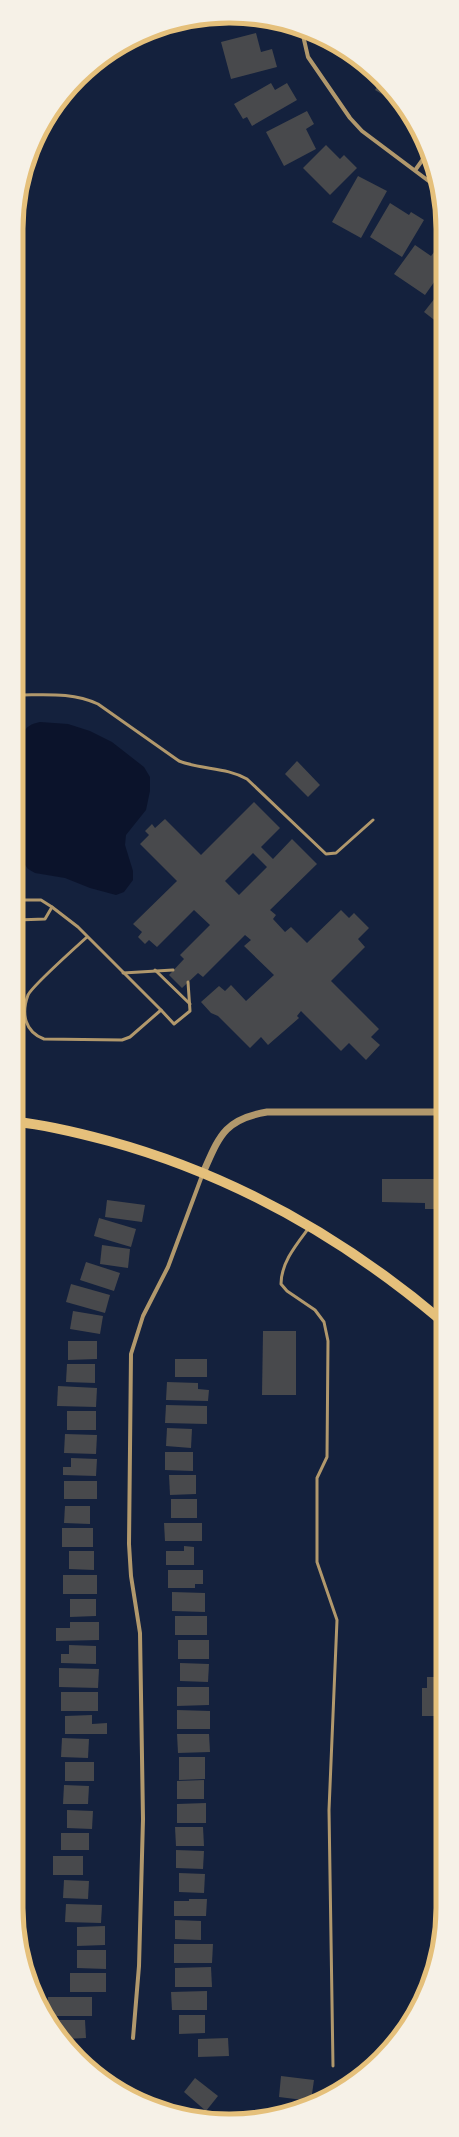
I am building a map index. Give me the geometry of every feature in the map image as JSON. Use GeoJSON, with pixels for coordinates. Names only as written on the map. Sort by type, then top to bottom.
{"type":"FeatureCollection","features":[{"type":"Feature","properties":{"kind":"main road"},"geometry":{"type":"LineString","coordinates":[[23,1123],[74,1132],[124,1145],[203,1172],[249,1193],[310,1226],[357,1256],[403,1289],[436,1316]]}},
{"type":"Feature","properties":{"kind":"street"},"geometry":{"type":"LineString","coordinates":[[303,37],[308,57],[350,118],[362,131],[430,181]]}},
{"type":"Feature","properties":{"kind":"street"},"geometry":{"type":"LineString","coordinates":[[416,169],[423,159]]}},
{"type":"Feature","properties":{"kind":"street"},"geometry":{"type":"LineString","coordinates":[[133,2038],[140,1966],[143,1819],[140,1633],[131,1576],[129,1544],[131,1354],[143,1316],[168,1267],[203,1172],[217,1140],[228,1128],[252,1115],[267,1112],[436,1112]]}},
{"type":"Feature","properties":{"kind":"lane"},"geometry":{"type":"LineString","coordinates":[[23,695],[66,695],[88,699],[98,704],[179,761],[190,765],[236,772],[247,779],[326,854],[336,853],[373,820]]}},
{"type":"Feature","properties":{"kind":"lane"},"geometry":{"type":"LineString","coordinates":[[23,900],[41,900],[52,907],[87,937],[174,1024],[190,1011],[188,982]]}},
{"type":"Feature","properties":{"kind":"lane"},"geometry":{"type":"LineString","coordinates":[[23,920],[45,919],[52,907]]}},
{"type":"Feature","properties":{"kind":"lane"},"geometry":{"type":"LineString","coordinates":[[87,937],[28,994],[26,1011],[27,1025],[33,1035],[44,1039],[122,1040],[130,1037],[161,1010]]}},
{"type":"Feature","properties":{"kind":"lane"},"geometry":{"type":"LineString","coordinates":[[156,970],[190,1004]]}},
{"type":"Feature","properties":{"kind":"lane"},"geometry":{"type":"LineString","coordinates":[[123,973],[173,970]]}},
{"type":"Feature","properties":{"kind":"lane"},"geometry":{"type":"LineString","coordinates":[[310,1226],[294,1248],[281,1273],[281,1284],[287,1291],[315,1310],[324,1322],[328,1341],[327,1457],[317,1478],[317,1562],[337,1620],[329,1810],[333,2066]]}},
{"type":"Feature","properties":{"kind":"water"},"geometry":{"type":"Polygon","coordinates":[[[40,722],[68,724],[90,731],[112,742],[144,767],[150,777],[150,791],[146,810],[126,835],[125,845],[133,871],[133,880],[124,892],[116,895],[90,888],[65,878],[35,873],[28,869],[23,862],[23,735],[27,727],[40,722]]]}},
{"type":"Feature","properties":{"kind":"building"},"geometry":{"type":"Polygon","coordinates":[[[256,33],[261,52],[272,49],[277,67],[231,79],[221,42],[256,33]]]}},
{"type":"Feature","properties":{"kind":"building"},"geometry":{"type":"Polygon","coordinates":[[[271,83],[275,90],[287,83],[297,100],[252,126],[247,117],[243,119],[234,104],[271,83]]]}},
{"type":"Feature","properties":{"kind":"building"},"geometry":{"type":"Polygon","coordinates":[[[378,85],[389,98],[375,90],[378,85]]]}},
{"type":"Feature","properties":{"kind":"building"},"geometry":{"type":"Polygon","coordinates":[[[307,111],[314,124],[306,129],[316,149],[284,166],[266,132],[307,111]]]}},
{"type":"Feature","properties":{"kind":"building"},"geometry":{"type":"Polygon","coordinates":[[[326,145],[340,159],[344,155],[357,168],[330,195],[303,168],[326,145]]]}},
{"type":"Feature","properties":{"kind":"building"},"geometry":{"type":"Polygon","coordinates":[[[358,176],[387,191],[361,238],[332,222],[358,176]]]}},
{"type":"Feature","properties":{"kind":"building"},"geometry":{"type":"Polygon","coordinates":[[[390,203],[409,215],[411,212],[424,220],[402,257],[370,237],[390,203]]]}},
{"type":"Feature","properties":{"kind":"building"},"geometry":{"type":"Polygon","coordinates":[[[415,245],[431,256],[436,250],[436,279],[425,295],[394,274],[415,245]]]}},
{"type":"Feature","properties":{"kind":"building"},"geometry":{"type":"Polygon","coordinates":[[[436,297],[436,321],[424,312],[436,297]]]}},
{"type":"Feature","properties":{"kind":"building"},"geometry":{"type":"Polygon","coordinates":[[[297,761],[320,785],[308,797],[285,774],[297,761]]]}},
{"type":"Feature","properties":{"kind":"building"},"geometry":{"type":"Polygon","coordinates":[[[254,802],[280,828],[261,847],[273,859],[292,839],[317,864],[270,910],[276,915],[273,919],[285,932],[291,927],[307,943],[341,910],[349,918],[354,913],[369,928],[358,939],[365,947],[331,981],[379,1029],[371,1037],[380,1045],[366,1060],[349,1043],[341,1051],[301,1011],[297,1016],[299,1018],[268,1045],[261,1037],[250,1048],[218,1016],[211,1013],[201,1002],[219,986],[225,991],[231,985],[246,1001],[274,975],[244,946],[251,940],[245,935],[203,977],[198,973],[182,988],[169,975],[184,959],[180,955],[210,925],[194,910],[157,947],[149,940],[145,944],[138,937],[142,932],[133,924],[177,881],[140,844],[149,835],[145,831],[152,824],[155,828],[165,819],[201,855],[254,802]],[[253,853],[225,881],[239,895],[267,867],[253,853]]]}},
{"type":"Feature","properties":{"kind":"building"},"geometry":{"type":"Polygon","coordinates":[[[382,1179],[436,1179],[436,1209],[425,1209],[425,1203],[382,1202],[382,1179]]]}},
{"type":"Feature","properties":{"kind":"building"},"geometry":{"type":"Polygon","coordinates":[[[107,1200],[145,1205],[142,1222],[105,1217],[107,1200]]]}},
{"type":"Feature","properties":{"kind":"building"},"geometry":{"type":"Polygon","coordinates":[[[99,1218],[136,1229],[131,1247],[94,1236],[99,1218]]]}},
{"type":"Feature","properties":{"kind":"building"},"geometry":{"type":"Polygon","coordinates":[[[102,1245],[130,1249],[128,1268],[100,1264],[102,1245]]]}},
{"type":"Feature","properties":{"kind":"building"},"geometry":{"type":"Polygon","coordinates":[[[86,1262],[120,1273],[114,1291],[80,1280],[86,1262]]]}},
{"type":"Feature","properties":{"kind":"building"},"geometry":{"type":"Polygon","coordinates":[[[71,1284],[110,1295],[105,1313],[66,1302],[71,1284]]]}},
{"type":"Feature","properties":{"kind":"building"},"geometry":{"type":"Polygon","coordinates":[[[73,1311],[103,1316],[100,1334],[70,1329],[73,1311]]]}},
{"type":"Feature","properties":{"kind":"building"},"geometry":{"type":"Polygon","coordinates":[[[263,1331],[296,1331],[296,1395],[262,1395],[263,1331]]]}},
{"type":"Feature","properties":{"kind":"building"},"geometry":{"type":"Polygon","coordinates":[[[68,1341],[97,1341],[97,1359],[68,1360],[68,1341]]]}},
{"type":"Feature","properties":{"kind":"building"},"geometry":{"type":"Polygon","coordinates":[[[175,1359],[207,1359],[207,1377],[175,1377],[175,1359]]]}},
{"type":"Feature","properties":{"kind":"building"},"geometry":{"type":"Polygon","coordinates":[[[67,1364],[95,1364],[95,1383],[66,1382],[67,1364]]]}},
{"type":"Feature","properties":{"kind":"building"},"geometry":{"type":"Polygon","coordinates":[[[167,1382],[198,1383],[198,1389],[209,1390],[208,1401],[166,1400],[167,1382]]]}},
{"type":"Feature","properties":{"kind":"building"},"geometry":{"type":"Polygon","coordinates":[[[58,1386],[97,1388],[96,1407],[57,1406],[58,1386]]]}},
{"type":"Feature","properties":{"kind":"building"},"geometry":{"type":"Polygon","coordinates":[[[166,1405],[207,1406],[207,1424],[165,1423],[166,1405]]]}},
{"type":"Feature","properties":{"kind":"building"},"geometry":{"type":"Polygon","coordinates":[[[67,1411],[96,1411],[96,1430],[67,1430],[67,1411]]]}},
{"type":"Feature","properties":{"kind":"building"},"geometry":{"type":"Polygon","coordinates":[[[167,1428],[192,1429],[191,1448],[166,1446],[167,1428]]]}},
{"type":"Feature","properties":{"kind":"building"},"geometry":{"type":"Polygon","coordinates":[[[65,1434],[97,1435],[96,1454],[64,1453],[65,1434]]]}},
{"type":"Feature","properties":{"kind":"building"},"geometry":{"type":"Polygon","coordinates":[[[165,1452],[193,1452],[193,1471],[165,1470],[165,1452]]]}},
{"type":"Feature","properties":{"kind":"building"},"geometry":{"type":"Polygon","coordinates":[[[71,1458],[97,1459],[96,1476],[63,1475],[63,1467],[71,1467],[71,1458]]]}},
{"type":"Feature","properties":{"kind":"building"},"geometry":{"type":"Polygon","coordinates":[[[169,1475],[196,1475],[196,1494],[170,1495],[169,1475]]]}},
{"type":"Feature","properties":{"kind":"building"},"geometry":{"type":"Polygon","coordinates":[[[64,1481],[97,1481],[97,1499],[64,1499],[64,1481]]]}},
{"type":"Feature","properties":{"kind":"building"},"geometry":{"type":"Polygon","coordinates":[[[171,1499],[197,1499],[197,1518],[171,1518],[171,1499]]]}},
{"type":"Feature","properties":{"kind":"building"},"geometry":{"type":"Polygon","coordinates":[[[65,1506],[90,1506],[90,1524],[64,1523],[65,1506]]]}},
{"type":"Feature","properties":{"kind":"building"},"geometry":{"type":"Polygon","coordinates":[[[164,1523],[202,1523],[202,1541],[165,1541],[164,1523]]]}},
{"type":"Feature","properties":{"kind":"building"},"geometry":{"type":"Polygon","coordinates":[[[62,1528],[93,1528],[93,1547],[62,1547],[62,1528]]]}},
{"type":"Feature","properties":{"kind":"building"},"geometry":{"type":"Polygon","coordinates":[[[184,1546],[194,1547],[194,1565],[166,1565],[166,1551],[184,1551],[184,1546]]]}},
{"type":"Feature","properties":{"kind":"building"},"geometry":{"type":"Polygon","coordinates":[[[69,1551],[94,1551],[94,1570],[69,1569],[69,1551]]]}},
{"type":"Feature","properties":{"kind":"building"},"geometry":{"type":"Polygon","coordinates":[[[168,1570],[203,1570],[203,1584],[195,1584],[195,1588],[168,1588],[168,1570]]]}},
{"type":"Feature","properties":{"kind":"building"},"geometry":{"type":"Polygon","coordinates":[[[63,1575],[97,1575],[97,1594],[63,1594],[63,1575]]]}},
{"type":"Feature","properties":{"kind":"building"},"geometry":{"type":"Polygon","coordinates":[[[172,1592],[205,1593],[205,1612],[172,1611],[172,1592]]]}},
{"type":"Feature","properties":{"kind":"building"},"geometry":{"type":"Polygon","coordinates":[[[70,1599],[96,1599],[96,1616],[70,1617],[70,1599]]]}},
{"type":"Feature","properties":{"kind":"building"},"geometry":{"type":"Polygon","coordinates":[[[175,1616],[207,1616],[207,1635],[175,1635],[175,1616]]]}},
{"type":"Feature","properties":{"kind":"building"},"geometry":{"type":"Polygon","coordinates":[[[70,1622],[99,1622],[99,1640],[56,1641],[56,1628],[70,1628],[70,1622]]]}},
{"type":"Feature","properties":{"kind":"building"},"geometry":{"type":"Polygon","coordinates":[[[178,1640],[209,1640],[209,1659],[178,1659],[178,1640]]]}},
{"type":"Feature","properties":{"kind":"building"},"geometry":{"type":"Polygon","coordinates":[[[69,1645],[96,1646],[96,1664],[61,1663],[61,1654],[69,1654],[69,1645]]]}},
{"type":"Feature","properties":{"kind":"building"},"geometry":{"type":"Polygon","coordinates":[[[180,1663],[209,1664],[208,1682],[180,1681],[180,1663]]]}},
{"type":"Feature","properties":{"kind":"building"},"geometry":{"type":"Polygon","coordinates":[[[59,1668],[99,1669],[98,1688],[59,1687],[59,1668]]]}},
{"type":"Feature","properties":{"kind":"building"},"geometry":{"type":"Polygon","coordinates":[[[427,1677],[436,1677],[436,1716],[422,1716],[422,1688],[427,1688],[427,1677]]]}},
{"type":"Feature","properties":{"kind":"building"},"geometry":{"type":"Polygon","coordinates":[[[177,1687],[209,1687],[209,1705],[177,1706],[177,1687]]]}},
{"type":"Feature","properties":{"kind":"building"},"geometry":{"type":"Polygon","coordinates":[[[61,1692],[98,1692],[98,1711],[61,1711],[61,1692]]]}},
{"type":"Feature","properties":{"kind":"building"},"geometry":{"type":"Polygon","coordinates":[[[177,1710],[210,1711],[210,1729],[177,1729],[177,1710]]]}},
{"type":"Feature","properties":{"kind":"building"},"geometry":{"type":"Polygon","coordinates":[[[92,1715],[92,1724],[107,1723],[107,1734],[65,1734],[65,1716],[92,1715]]]}},
{"type":"Feature","properties":{"kind":"building"},"geometry":{"type":"Polygon","coordinates":[[[177,1734],[209,1734],[210,1752],[178,1753],[177,1734]]]}},
{"type":"Feature","properties":{"kind":"building"},"geometry":{"type":"Polygon","coordinates":[[[62,1738],[89,1739],[88,1758],[61,1757],[62,1738]]]}},
{"type":"Feature","properties":{"kind":"building"},"geometry":{"type":"Polygon","coordinates":[[[179,1757],[205,1757],[205,1779],[179,1780],[179,1757]]]}},
{"type":"Feature","properties":{"kind":"building"},"geometry":{"type":"Polygon","coordinates":[[[65,1762],[94,1762],[94,1781],[65,1781],[65,1762]]]}},
{"type":"Feature","properties":{"kind":"building"},"geometry":{"type":"Polygon","coordinates":[[[204,1780],[204,1799],[177,1799],[177,1781],[204,1780]]]}},
{"type":"Feature","properties":{"kind":"building"},"geometry":{"type":"Polygon","coordinates":[[[64,1785],[89,1786],[88,1804],[63,1804],[64,1785]]]}},
{"type":"Feature","properties":{"kind":"building"},"geometry":{"type":"Polygon","coordinates":[[[206,1803],[206,1823],[177,1823],[177,1804],[206,1803]]]}},
{"type":"Feature","properties":{"kind":"building"},"geometry":{"type":"Polygon","coordinates":[[[67,1810],[93,1811],[92,1829],[67,1828],[67,1810]]]}},
{"type":"Feature","properties":{"kind":"building"},"geometry":{"type":"Polygon","coordinates":[[[175,1827],[203,1827],[204,1846],[176,1846],[175,1827]]]}},
{"type":"Feature","properties":{"kind":"building"},"geometry":{"type":"Polygon","coordinates":[[[61,1833],[89,1833],[89,1850],[61,1850],[61,1833]]]}},
{"type":"Feature","properties":{"kind":"building"},"geometry":{"type":"Polygon","coordinates":[[[176,1850],[204,1851],[203,1869],[176,1868],[176,1850]]]}},
{"type":"Feature","properties":{"kind":"building"},"geometry":{"type":"Polygon","coordinates":[[[53,1856],[83,1856],[83,1875],[53,1875],[53,1856]]]}},
{"type":"Feature","properties":{"kind":"building"},"geometry":{"type":"Polygon","coordinates":[[[179,1873],[205,1874],[204,1893],[179,1892],[179,1873]]]}},
{"type":"Feature","properties":{"kind":"building"},"geometry":{"type":"Polygon","coordinates":[[[64,1880],[89,1881],[88,1899],[63,1898],[64,1880]]]}},
{"type":"Feature","properties":{"kind":"building"},"geometry":{"type":"Polygon","coordinates":[[[189,1899],[207,1899],[206,1916],[174,1916],[174,1901],[189,1901],[189,1899]]]}},
{"type":"Feature","properties":{"kind":"building"},"geometry":{"type":"Polygon","coordinates":[[[66,1904],[102,1905],[101,1923],[65,1922],[66,1904]]]}},
{"type":"Feature","properties":{"kind":"building"},"geometry":{"type":"Polygon","coordinates":[[[175,1920],[201,1921],[201,1940],[175,1939],[175,1920]]]}},
{"type":"Feature","properties":{"kind":"building"},"geometry":{"type":"Polygon","coordinates":[[[105,1926],[105,1945],[77,1946],[77,1927],[105,1926]]]}},
{"type":"Feature","properties":{"kind":"building"},"geometry":{"type":"Polygon","coordinates":[[[174,1944],[213,1944],[212,1963],[174,1963],[174,1944]]]}},
{"type":"Feature","properties":{"kind":"building"},"geometry":{"type":"Polygon","coordinates":[[[77,1950],[106,1950],[106,1969],[77,1968],[77,1950]]]}},
{"type":"Feature","properties":{"kind":"building"},"geometry":{"type":"Polygon","coordinates":[[[211,1967],[212,1987],[175,1987],[175,1968],[211,1967]]]}},
{"type":"Feature","properties":{"kind":"building"},"geometry":{"type":"Polygon","coordinates":[[[70,1973],[106,1973],[106,1992],[70,1992],[70,1973]]]}},
{"type":"Feature","properties":{"kind":"building"},"geometry":{"type":"Polygon","coordinates":[[[207,1991],[207,2010],[172,2010],[171,1992],[207,1991]]]}},
{"type":"Feature","properties":{"kind":"building"},"geometry":{"type":"Polygon","coordinates":[[[48,1997],[92,1997],[92,2016],[54,2016],[48,2006],[48,1997]]]}},
{"type":"Feature","properties":{"kind":"building"},"geometry":{"type":"Polygon","coordinates":[[[179,2015],[205,2015],[205,2033],[179,2034],[179,2015]]]}},
{"type":"Feature","properties":{"kind":"building"},"geometry":{"type":"Polygon","coordinates":[[[57,2020],[85,2020],[86,2038],[70,2039],[57,2020]]]}},
{"type":"Feature","properties":{"kind":"building"},"geometry":{"type":"Polygon","coordinates":[[[228,2038],[229,2056],[198,2057],[198,2039],[228,2038]]]}},
{"type":"Feature","properties":{"kind":"building"},"geometry":{"type":"Polygon","coordinates":[[[281,2076],[314,2080],[312,2097],[304,2100],[279,2097],[281,2076]]]}},
{"type":"Feature","properties":{"kind":"building"},"geometry":{"type":"Polygon","coordinates":[[[195,2078],[218,2096],[206,2111],[184,2092],[195,2078]]]}}]}
